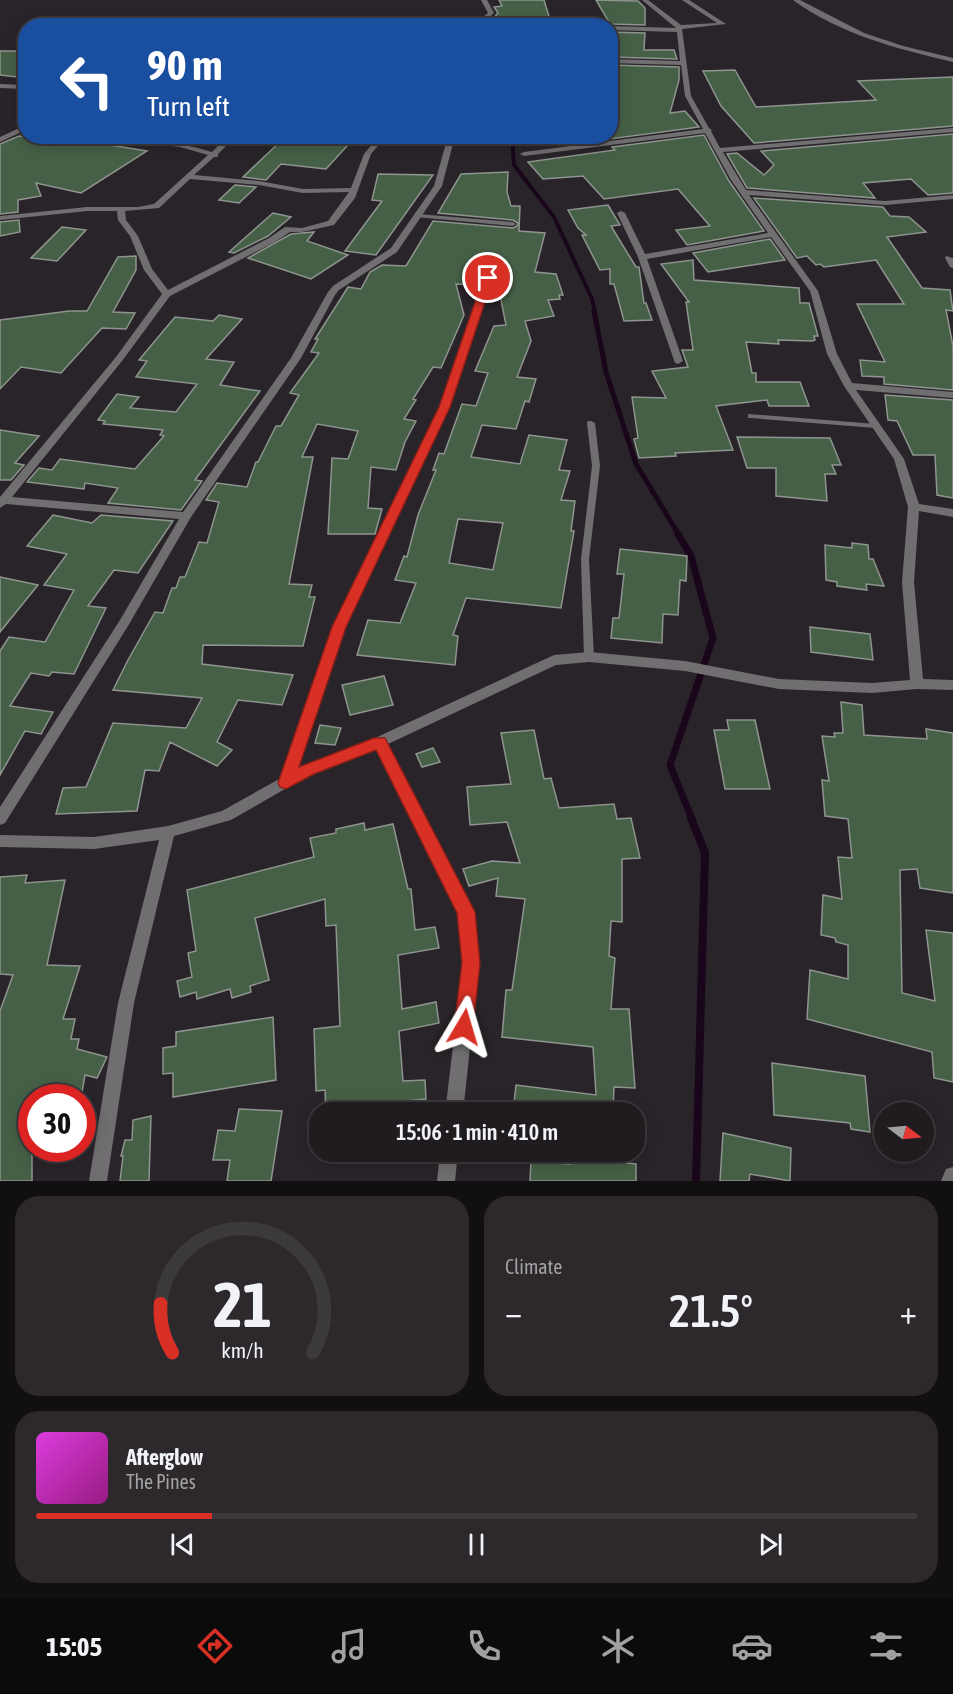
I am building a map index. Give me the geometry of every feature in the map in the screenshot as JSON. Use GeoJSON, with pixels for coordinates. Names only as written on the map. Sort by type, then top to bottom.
{"type":"FeatureCollection","features":[{"type":"Feature","properties":{"kind":"street"},"geometry":{"type":"LineString","coordinates":[[484,0],[491,13],[484,18]]}},
{"type":"Feature","properties":{"kind":"street"},"geometry":{"type":"LineString","coordinates":[[645,0],[680,29],[688,96],[709,130],[717,150],[744,192],[814,291],[832,354],[849,386],[899,459],[914,507],[908,582],[917,684]]}},
{"type":"Feature","properties":{"kind":"street"},"geometry":{"type":"LineString","coordinates":[[618,28],[680,29],[723,24],[686,0]]}},
{"type":"Feature","properties":{"kind":"street"},"geometry":{"type":"LineString","coordinates":[[796,0],[846,28],[882,42],[953,60]]}},
{"type":"Feature","properties":{"kind":"street"},"geometry":{"type":"LineString","coordinates":[[618,61],[685,63]]}},
{"type":"Feature","properties":{"kind":"street"},"geometry":{"type":"LineString","coordinates":[[0,86],[18,87]]}},
{"type":"Feature","properties":{"kind":"street"},"geometry":{"type":"LineString","coordinates":[[717,150],[953,129]]}},
{"type":"Feature","properties":{"kind":"street"},"geometry":{"type":"LineString","coordinates":[[618,142],[709,130]]}},
{"type":"Feature","properties":{"kind":"street"},"geometry":{"type":"LineString","coordinates":[[0,140],[18,131]]}},
{"type":"Feature","properties":{"kind":"street"},"geometry":{"type":"LineString","coordinates":[[171,144],[215,154]]}},
{"type":"Feature","properties":{"kind":"street"},"geometry":{"type":"LineString","coordinates":[[0,218],[87,209],[156,206],[191,177],[224,144]]}},
{"type":"Feature","properties":{"kind":"street"},"geometry":{"type":"LineString","coordinates":[[2,502],[119,359],[168,294],[272,240],[288,229],[302,230],[332,223],[354,190],[368,154],[376,144]]}},
{"type":"Feature","properties":{"kind":"street"},"geometry":{"type":"LineString","coordinates":[[0,819],[124,623],[186,516],[296,357],[336,288],[394,250],[438,186],[450,144]]}},
{"type":"Feature","properties":{"kind":"street"},"geometry":{"type":"LineString","coordinates":[[524,154],[604,144]]}},
{"type":"Feature","properties":{"kind":"street"},"geometry":{"type":"LineString","coordinates":[[191,177],[259,183],[303,191],[354,190]]}},
{"type":"Feature","properties":{"kind":"street"},"geometry":{"type":"LineString","coordinates":[[744,192],[885,202],[953,197]]}},
{"type":"Feature","properties":{"kind":"street"},"geometry":{"type":"LineString","coordinates":[[121,209],[122,220],[134,236],[148,270],[168,294]]}},
{"type":"Feature","properties":{"kind":"street"},"geometry":{"type":"LineString","coordinates":[[621,213],[642,257],[678,361]]}},
{"type":"Feature","properties":{"kind":"street"},"geometry":{"type":"LineString","coordinates":[[642,257],[774,234]]}},
{"type":"Feature","properties":{"kind":"street"},"geometry":{"type":"LineString","coordinates":[[286,783],[339,627],[444,407],[488,278]]}},
{"type":"Feature","properties":{"kind":"street"},"geometry":{"type":"LineString","coordinates":[[849,386],[953,395]]}},
{"type":"Feature","properties":{"kind":"street"},"geometry":{"type":"LineString","coordinates":[[2,502],[186,516]]}},
{"type":"Feature","properties":{"kind":"street"},"geometry":{"type":"LineString","coordinates":[[914,507],[953,513]]}},
{"type":"Feature","properties":{"kind":"street"},"geometry":{"type":"LineString","coordinates":[[0,841],[94,843],[168,832],[226,816],[308,770],[380,742],[554,660],[589,657],[685,666],[779,684],[872,688],[917,684],[953,685]]}},
{"type":"Feature","properties":{"kind":"street"},"geometry":{"type":"LineString","coordinates":[[380,742],[466,912],[471,963],[455,1102]]}},
{"type":"Feature","properties":{"kind":"street"},"geometry":{"type":"LineString","coordinates":[[98,1181],[126,1003],[168,832]]}},
{"type":"Feature","properties":{"kind":"street"},"geometry":{"type":"LineString","coordinates":[[446,1181],[448,1162]]}},
{"type":"Feature","properties":{"kind":"street"},"geometry":{"type":"LineString","coordinates":[[950,1181],[953,1176]]}},
{"type":"Feature","properties":{"kind":"lane"},"geometry":{"type":"LineString","coordinates":[[418,216],[513,224]]}},
{"type":"Feature","properties":{"kind":"lane"},"geometry":{"type":"LineString","coordinates":[[751,416],[876,426]]}},
{"type":"Feature","properties":{"kind":"lane"},"geometry":{"type":"LineString","coordinates":[[589,657],[585,559],[596,466],[591,423]]}},
{"type":"Feature","properties":{"kind":"building"},"geometry":{"type":"Polygon","coordinates":[[[499,0],[544,0],[550,18],[493,18],[498,13],[494,7],[502,6],[499,0]]]}},
{"type":"Feature","properties":{"kind":"building"},"geometry":{"type":"Polygon","coordinates":[[[596,0],[638,1],[645,8],[645,25],[618,24],[618,18],[606,18],[596,0]]]}},
{"type":"Feature","properties":{"kind":"building"},"geometry":{"type":"Polygon","coordinates":[[[618,32],[645,33],[644,50],[674,50],[677,59],[618,57],[618,32]]]}},
{"type":"Feature","properties":{"kind":"building"},"geometry":{"type":"Polygon","coordinates":[[[0,51],[18,51],[18,77],[0,75],[0,51]]]}},
{"type":"Feature","properties":{"kind":"building"},"geometry":{"type":"Polygon","coordinates":[[[618,65],[679,67],[679,80],[670,113],[685,111],[699,127],[618,138],[618,65]]]}},
{"type":"Feature","properties":{"kind":"building"},"geometry":{"type":"Polygon","coordinates":[[[735,70],[756,107],[876,100],[858,81],[953,77],[953,126],[754,143],[721,106],[703,71],[735,70]]]}},
{"type":"Feature","properties":{"kind":"building"},"geometry":{"type":"Polygon","coordinates":[[[953,134],[953,193],[928,195],[911,179],[863,183],[875,198],[747,188],[727,154],[737,153],[764,175],[774,165],[761,151],[953,134]]]}},
{"type":"Feature","properties":{"kind":"building"},"geometry":{"type":"Polygon","coordinates":[[[704,135],[729,181],[764,231],[687,245],[676,230],[710,226],[678,189],[604,199],[583,176],[543,179],[528,162],[615,150],[612,147],[704,135]]]}},
{"type":"Feature","properties":{"kind":"building"},"geometry":{"type":"Polygon","coordinates":[[[18,136],[18,144],[103,144],[147,151],[81,193],[36,183],[41,196],[18,200],[18,212],[0,214],[0,144],[18,136]]]}},
{"type":"Feature","properties":{"kind":"building"},"geometry":{"type":"Polygon","coordinates":[[[278,144],[348,145],[326,169],[281,164],[266,180],[243,177],[278,144]]]}},
{"type":"Feature","properties":{"kind":"building"},"geometry":{"type":"Polygon","coordinates":[[[508,172],[507,192],[511,206],[520,206],[519,231],[545,233],[535,272],[556,274],[563,295],[559,295],[560,299],[548,300],[554,316],[525,321],[531,341],[517,377],[536,379],[529,402],[525,401],[516,429],[482,425],[471,457],[520,464],[529,435],[567,440],[559,470],[570,471],[561,500],[575,501],[571,531],[574,531],[561,608],[466,598],[453,635],[458,636],[455,665],[357,655],[368,620],[400,623],[416,583],[395,580],[404,556],[407,557],[418,515],[436,470],[433,470],[439,453],[444,454],[462,404],[476,406],[488,373],[475,371],[494,326],[506,325],[498,285],[492,285],[493,276],[484,274],[480,285],[456,284],[464,315],[441,368],[433,367],[413,399],[416,400],[404,419],[416,421],[405,442],[396,470],[371,467],[368,508],[382,509],[375,534],[328,534],[332,458],[348,459],[358,431],[317,424],[302,457],[313,457],[289,584],[312,585],[309,597],[315,597],[303,646],[203,645],[202,664],[293,675],[282,705],[238,700],[217,742],[232,750],[217,766],[170,742],[159,771],[145,770],[137,811],[56,814],[63,788],[86,787],[113,723],[186,728],[202,698],[113,690],[155,612],[163,613],[172,588],[176,588],[180,577],[185,577],[199,542],[207,543],[219,502],[206,500],[217,483],[247,487],[256,462],[276,426],[281,426],[299,395],[290,393],[319,353],[311,352],[318,339],[315,339],[348,287],[361,289],[370,272],[382,265],[406,266],[433,221],[513,228],[517,226],[518,223],[513,220],[438,213],[461,174],[508,172]],[[458,519],[449,563],[493,570],[503,523],[458,519]]]}},
{"type":"Feature","properties":{"kind":"building"},"geometry":{"type":"Polygon","coordinates":[[[378,174],[433,175],[376,255],[345,251],[382,201],[372,200],[378,174]]]}},
{"type":"Feature","properties":{"kind":"building"},"geometry":{"type":"Polygon","coordinates":[[[235,185],[256,187],[239,203],[219,200],[235,185]]]}},
{"type":"Feature","properties":{"kind":"building"},"geometry":{"type":"Polygon","coordinates":[[[754,198],[883,207],[890,216],[909,217],[926,232],[887,237],[922,288],[950,290],[953,311],[946,310],[953,346],[953,390],[884,384],[884,377],[862,376],[860,360],[885,362],[857,304],[904,304],[876,260],[824,267],[820,264],[816,265],[807,256],[797,258],[754,198]]]}},
{"type":"Feature","properties":{"kind":"building"},"geometry":{"type":"Polygon","coordinates":[[[608,205],[620,225],[611,226],[636,267],[639,267],[644,303],[646,303],[652,320],[624,321],[614,284],[610,284],[610,269],[600,270],[582,235],[586,235],[578,228],[568,210],[608,205]]]}},
{"type":"Feature","properties":{"kind":"building"},"geometry":{"type":"Polygon","coordinates":[[[273,213],[291,217],[268,236],[234,253],[229,252],[273,213]]]}},
{"type":"Feature","properties":{"kind":"building"},"geometry":{"type":"Polygon","coordinates":[[[19,220],[20,232],[0,236],[0,222],[19,220]]]}},
{"type":"Feature","properties":{"kind":"building"},"geometry":{"type":"Polygon","coordinates":[[[62,227],[86,230],[57,261],[31,258],[62,227]]]}},
{"type":"Feature","properties":{"kind":"building"},"geometry":{"type":"Polygon","coordinates":[[[314,232],[307,241],[348,255],[311,279],[248,258],[291,234],[314,232]]]}},
{"type":"Feature","properties":{"kind":"building"},"geometry":{"type":"Polygon","coordinates":[[[770,239],[785,260],[708,272],[693,253],[770,239]]]}},
{"type":"Feature","properties":{"kind":"building"},"geometry":{"type":"Polygon","coordinates":[[[136,256],[136,270],[113,312],[135,313],[126,329],[102,328],[61,373],[21,367],[0,389],[0,320],[69,311],[87,311],[118,257],[136,256]]]}},
{"type":"Feature","properties":{"kind":"building"},"geometry":{"type":"Polygon","coordinates":[[[693,260],[694,280],[799,288],[800,303],[809,303],[818,336],[814,336],[815,340],[778,340],[779,344],[746,342],[752,373],[756,373],[756,382],[800,382],[809,406],[769,406],[767,400],[716,406],[733,450],[675,453],[676,456],[639,458],[634,439],[638,438],[632,397],[666,398],[652,371],[688,367],[682,350],[693,350],[686,302],[689,302],[661,264],[693,260]]]}},
{"type":"Feature","properties":{"kind":"building"},"geometry":{"type":"Polygon","coordinates":[[[219,315],[242,319],[206,359],[234,362],[220,385],[260,391],[195,480],[202,481],[181,510],[108,503],[118,488],[85,483],[84,489],[27,482],[39,468],[52,470],[60,459],[135,469],[164,436],[160,435],[163,430],[103,424],[105,421],[98,420],[117,394],[139,397],[130,408],[176,412],[197,384],[136,377],[147,361],[139,360],[175,317],[213,321],[219,315]]]}},
{"type":"Feature","properties":{"kind":"building"},"geometry":{"type":"Polygon","coordinates":[[[885,395],[953,400],[953,498],[937,495],[935,455],[913,455],[897,421],[888,420],[885,395]]]}},
{"type":"Feature","properties":{"kind":"building"},"geometry":{"type":"Polygon","coordinates":[[[0,430],[39,436],[15,463],[24,465],[11,480],[0,480],[0,430]]]}},
{"type":"Feature","properties":{"kind":"building"},"geometry":{"type":"Polygon","coordinates":[[[737,437],[830,438],[841,465],[832,465],[836,474],[825,474],[827,501],[776,496],[776,468],[747,468],[737,437]]]}},
{"type":"Feature","properties":{"kind":"building"},"geometry":{"type":"Polygon","coordinates":[[[53,515],[92,523],[101,515],[173,521],[138,573],[114,570],[88,606],[106,608],[74,674],[52,672],[49,676],[31,673],[10,706],[53,712],[41,734],[25,731],[0,775],[0,651],[9,637],[45,642],[74,590],[44,585],[67,554],[27,546],[53,515]]]}},
{"type":"Feature","properties":{"kind":"building"},"geometry":{"type":"Polygon","coordinates":[[[852,543],[868,545],[869,559],[873,559],[884,586],[866,584],[867,590],[837,586],[837,582],[826,580],[825,545],[852,548],[852,543]]]}},
{"type":"Feature","properties":{"kind":"building"},"geometry":{"type":"Polygon","coordinates":[[[620,549],[687,556],[686,581],[680,580],[678,615],[663,614],[662,643],[611,638],[613,618],[619,618],[624,574],[617,574],[620,549]]]}},
{"type":"Feature","properties":{"kind":"building"},"geometry":{"type":"Polygon","coordinates":[[[0,577],[38,585],[0,632],[0,577]]]}},
{"type":"Feature","properties":{"kind":"building"},"geometry":{"type":"Polygon","coordinates":[[[810,627],[870,634],[873,660],[811,652],[810,627]]]}},
{"type":"Feature","properties":{"kind":"building"},"geometry":{"type":"Polygon","coordinates":[[[384,676],[393,705],[350,715],[342,685],[384,676]]]}},
{"type":"Feature","properties":{"kind":"building"},"geometry":{"type":"Polygon","coordinates":[[[841,702],[862,705],[864,735],[927,739],[926,729],[953,733],[953,893],[920,888],[917,869],[900,870],[902,993],[935,1001],[926,930],[953,933],[953,1082],[934,1078],[932,1052],[807,1019],[810,970],[848,979],[848,945],[836,942],[835,938],[821,935],[823,895],[842,899],[838,857],[852,858],[848,819],[825,816],[822,780],[829,781],[822,736],[835,737],[834,733],[843,733],[841,702]]]}},
{"type":"Feature","properties":{"kind":"building"},"geometry":{"type":"Polygon","coordinates":[[[727,720],[755,720],[770,789],[725,789],[714,730],[729,730],[727,720]]]}},
{"type":"Feature","properties":{"kind":"building"},"geometry":{"type":"Polygon","coordinates":[[[320,725],[341,728],[335,745],[315,743],[320,725]]]}},
{"type":"Feature","properties":{"kind":"building"},"geometry":{"type":"Polygon","coordinates":[[[534,730],[544,779],[551,778],[559,808],[614,804],[617,819],[631,818],[640,858],[622,859],[622,922],[611,921],[609,956],[615,958],[611,1009],[629,1009],[635,1088],[614,1087],[613,1102],[514,1102],[516,1085],[596,1095],[593,1047],[502,1037],[506,990],[512,990],[525,899],[496,896],[498,878],[469,886],[463,869],[492,861],[520,863],[507,822],[470,825],[467,787],[511,784],[501,733],[534,730]]]}},
{"type":"Feature","properties":{"kind":"building"},"geometry":{"type":"Polygon","coordinates":[[[433,748],[440,762],[422,767],[416,754],[433,748]]]}},
{"type":"Feature","properties":{"kind":"building"},"geometry":{"type":"Polygon","coordinates":[[[364,823],[365,830],[393,824],[408,889],[411,889],[415,930],[435,927],[439,948],[398,955],[402,1009],[436,1002],[439,1023],[399,1031],[403,1081],[425,1080],[426,1099],[406,1102],[326,1102],[325,1090],[316,1091],[314,1029],[340,1026],[336,925],[326,926],[325,899],[255,918],[269,980],[250,986],[251,992],[232,998],[230,989],[197,999],[196,992],[180,997],[177,981],[192,977],[188,953],[196,951],[187,890],[314,857],[310,838],[336,833],[336,829],[364,823]]]}},
{"type":"Feature","properties":{"kind":"building"},"geometry":{"type":"Polygon","coordinates":[[[27,875],[25,883],[65,880],[47,965],[80,966],[63,1019],[75,1019],[71,1039],[79,1039],[77,1049],[107,1057],[97,1078],[85,1075],[83,1084],[18,1084],[18,1162],[32,1162],[32,1181],[0,1181],[0,1011],[13,975],[0,974],[0,877],[27,875]]]}},
{"type":"Feature","properties":{"kind":"building"},"geometry":{"type":"Polygon","coordinates":[[[273,1017],[276,1080],[173,1097],[173,1073],[163,1074],[163,1048],[176,1046],[176,1032],[273,1017]]]}},
{"type":"Feature","properties":{"kind":"building"},"geometry":{"type":"Polygon","coordinates":[[[772,1063],[865,1076],[870,1132],[851,1129],[850,1123],[774,1115],[772,1063]]]}},
{"type":"Feature","properties":{"kind":"building"},"geometry":{"type":"Polygon","coordinates":[[[239,1109],[282,1111],[271,1181],[227,1181],[230,1160],[213,1160],[218,1130],[235,1131],[239,1109]]]}},
{"type":"Feature","properties":{"kind":"building"},"geometry":{"type":"Polygon","coordinates":[[[151,1116],[149,1181],[120,1181],[123,1156],[121,1156],[125,1140],[132,1140],[133,1120],[151,1116]]]}},
{"type":"Feature","properties":{"kind":"building"},"geometry":{"type":"Polygon","coordinates":[[[723,1133],[791,1148],[790,1181],[750,1174],[749,1181],[720,1181],[723,1133]]]}},
{"type":"Feature","properties":{"kind":"building"},"geometry":{"type":"Polygon","coordinates":[[[531,1162],[570,1164],[570,1162],[617,1162],[636,1164],[636,1181],[530,1181],[531,1162]]]}},
{"type":"Feature","properties":{"kind":"waterway"},"geometry":{"type":"LineString","coordinates":[[513,144],[514,165],[554,217],[592,299],[595,312]]}},
{"type":"Feature","properties":{"kind":"waterway"},"geometry":{"type":"LineString","coordinates":[[594,311],[606,372],[636,464],[679,535]]}},
{"type":"Feature","properties":{"kind":"waterway"},"geometry":{"type":"LineString","coordinates":[[678,534],[691,556],[713,638],[670,765],[692,819]]}},
{"type":"Feature","properties":{"kind":"waterway"},"geometry":{"type":"LineString","coordinates":[[691,818],[705,853],[696,1181]]}},
{"type":"Feature","properties":{"kind":"route"},"geometry":{"type":"LineString","coordinates":[[464,1027],[471,963],[466,912],[380,742],[308,770],[286,783],[339,627],[444,407],[488,278]]}}]}
